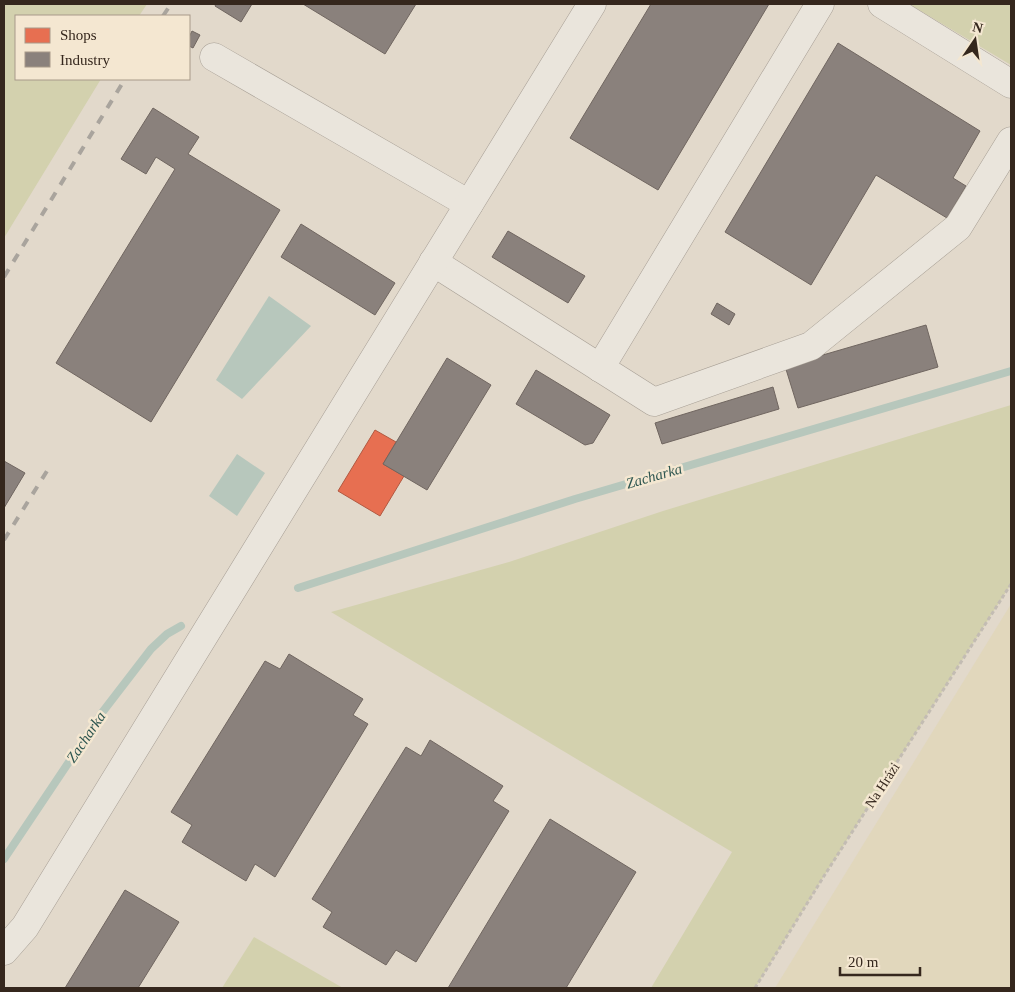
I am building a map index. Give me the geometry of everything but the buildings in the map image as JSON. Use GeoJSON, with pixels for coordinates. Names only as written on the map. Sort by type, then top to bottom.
{"type":"FeatureCollection","features":[{"type":"Feature","properties":{"kind":"lane"},"geometry":{"type":"LineString","coordinates":[[4,951],[25,927],[592,4]]}},
{"type":"Feature","properties":{"kind":"lane"},"geometry":{"type":"LineString","coordinates":[[600,368],[820,4]]}},
{"type":"Feature","properties":{"kind":"lane"},"geometry":{"type":"LineString","coordinates":[[882,4],[1011,84]]}},
{"type":"Feature","properties":{"kind":"lane"},"geometry":{"type":"LineString","coordinates":[[214,57],[469,204]]}},
{"type":"Feature","properties":{"kind":"lane"},"geometry":{"type":"LineString","coordinates":[[433,262],[654,402],[811,346],[958,227],[1011,141]]}},
{"type":"Feature","properties":{"kind":"path","name":"Na Hrázi"},"geometry":{"type":"LineString","coordinates":[[755,988],[824,876],[1011,584]]}},
{"type":"Feature","properties":{"kind":"shaded area"},"geometry":{"type":"Polygon","coordinates":[[[4,4],[147,4],[140,15],[15,15],[15,80],[100,80],[4,238],[4,4]]]}},
{"type":"Feature","properties":{"kind":"shaded area"},"geometry":{"type":"Polygon","coordinates":[[[909,4],[1011,4],[1011,65],[909,4]]]}},
{"type":"Feature","properties":{"kind":"shaded area"},"geometry":{"type":"Polygon","coordinates":[[[269,296],[311,326],[242,399],[216,380],[269,296]]]}},
{"type":"Feature","properties":{"kind":"shaded area"},"geometry":{"type":"Polygon","coordinates":[[[1011,405],[1011,584],[824,876],[755,988],[651,988],[732,852],[331,612],[509,562],[663,511],[1011,405]]]}},
{"type":"Feature","properties":{"kind":"shaded area"},"geometry":{"type":"Polygon","coordinates":[[[237,454],[265,473],[237,516],[209,496],[237,454]]]}},
{"type":"Feature","properties":{"kind":"shaded area"},"geometry":{"type":"Polygon","coordinates":[[[1011,604],[1011,988],[775,988],[1011,604]]]}},
{"type":"Feature","properties":{"kind":"shaded area"},"geometry":{"type":"Polygon","coordinates":[[[254,937],[343,988],[222,988],[254,937]]]}},
{"type":"Feature","properties":{"kind":"waterway","name":"Zacharka"},"geometry":{"type":"LineString","coordinates":[[298,588],[575,499],[1011,371]]}},
{"type":"Feature","properties":{"kind":"waterway","name":"Zacharka"},"geometry":{"type":"LineString","coordinates":[[4,859],[101,714],[151,649],[167,634],[181,626]]}},
{"type":"Feature","properties":{"kind":"railway"},"geometry":{"type":"LineString","coordinates":[[164,15],[171,4]]}},
{"type":"Feature","properties":{"kind":"railway"},"geometry":{"type":"LineString","coordinates":[[4,277],[124,80]]}},
{"type":"Feature","properties":{"kind":"railway"},"geometry":{"type":"LineString","coordinates":[[4,540],[47,471]]}}]}
